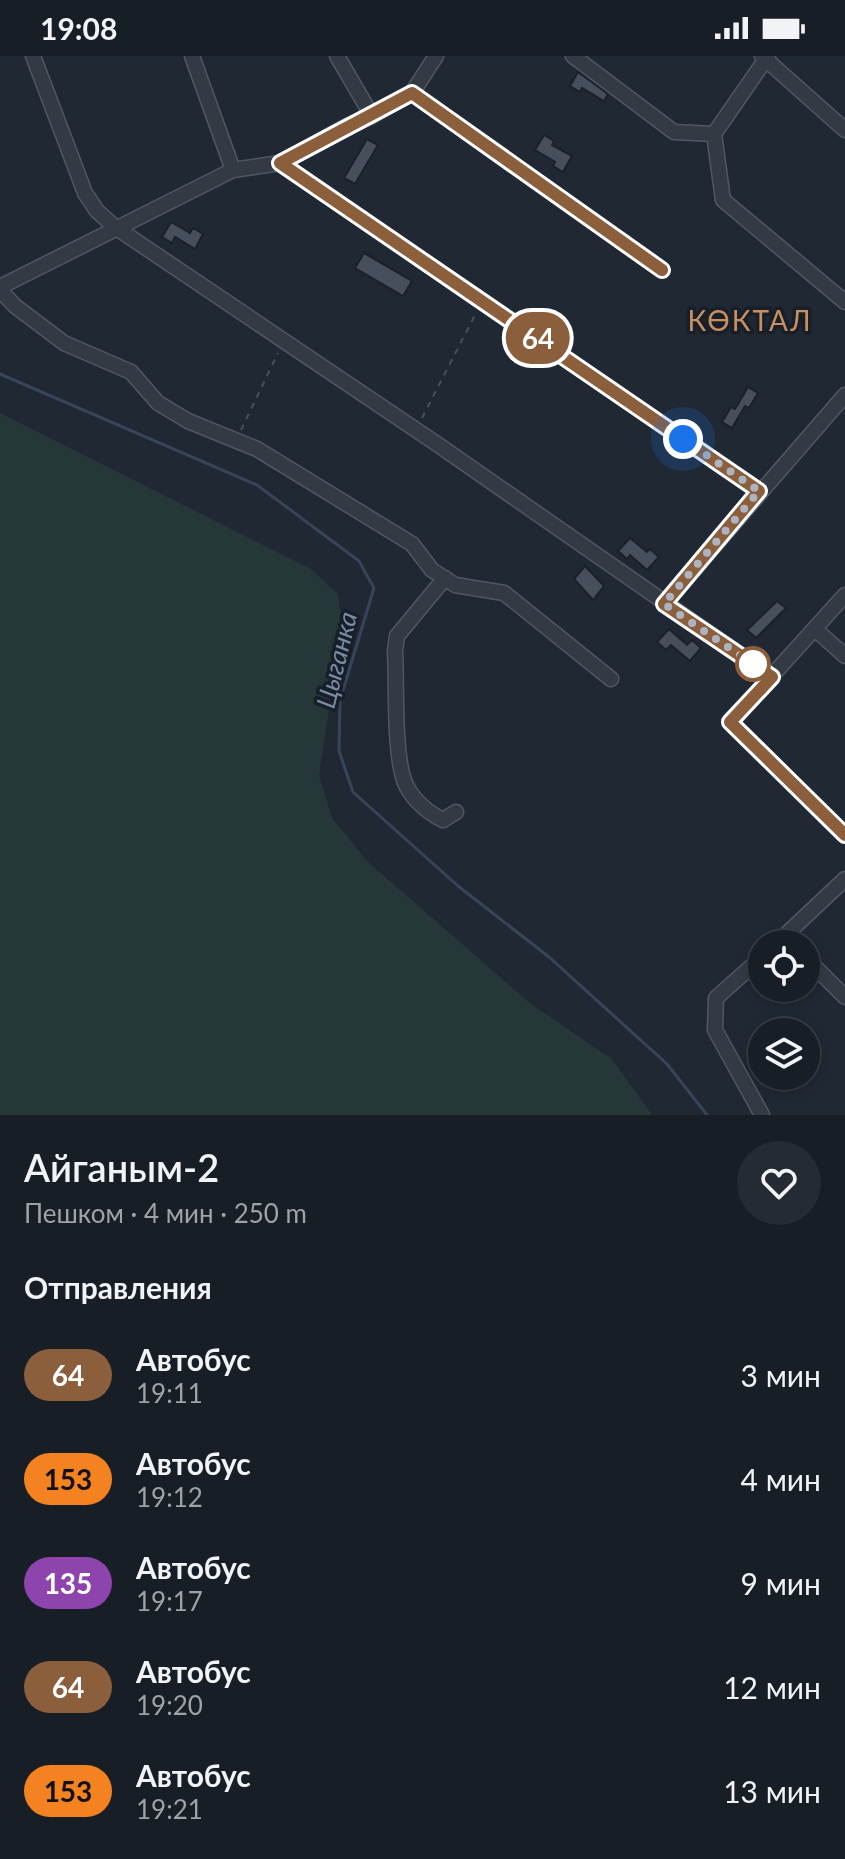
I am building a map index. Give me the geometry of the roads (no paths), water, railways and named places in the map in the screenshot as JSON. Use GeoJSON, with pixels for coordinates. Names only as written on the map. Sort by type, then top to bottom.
{"type":"FeatureCollection","features":[{"type":"Feature","properties":{"kind":"street"},"geometry":{"type":"LineString","coordinates":[[33,56],[85,193],[97,211],[115,227],[416,429],[772,677]]}},
{"type":"Feature","properties":{"kind":"street"},"geometry":{"type":"LineString","coordinates":[[192,56],[233,170]]}},
{"type":"Feature","properties":{"kind":"street"},"geometry":{"type":"LineString","coordinates":[[337,56],[372,116]]}},
{"type":"Feature","properties":{"kind":"street"},"geometry":{"type":"LineString","coordinates":[[436,56],[412,93],[372,116],[347,126],[280,163],[233,170],[115,227],[0,289],[15,306],[64,343],[131,372],[158,403],[188,421],[257,449],[412,544],[432,570],[455,585],[504,593],[611,679]]}},
{"type":"Feature","properties":{"kind":"street"},"geometry":{"type":"LineString","coordinates":[[573,56],[674,132],[714,134]]}},
{"type":"Feature","properties":{"kind":"street"},"geometry":{"type":"LineString","coordinates":[[845,130],[765,57],[714,134],[723,200],[845,302]]}},
{"type":"Feature","properties":{"kind":"street"},"geometry":{"type":"LineString","coordinates":[[412,93],[662,270]]}},
{"type":"Feature","properties":{"kind":"street"},"geometry":{"type":"LineString","coordinates":[[280,163],[759,491]]}},
{"type":"Feature","properties":{"kind":"street"},"geometry":{"type":"LineString","coordinates":[[664,604],[845,395]]}},
{"type":"Feature","properties":{"kind":"street"},"geometry":{"type":"LineString","coordinates":[[445,578],[397,636],[399,763],[407,788],[431,814],[443,820],[456,812]]}},
{"type":"Feature","properties":{"kind":"street"},"geometry":{"type":"LineString","coordinates":[[845,595],[730,722],[845,835]]}},
{"type":"Feature","properties":{"kind":"street"},"geometry":{"type":"LineString","coordinates":[[816,630],[845,656]]}},
{"type":"Feature","properties":{"kind":"street"},"geometry":{"type":"LineString","coordinates":[[796,930],[845,879]]}},
{"type":"Feature","properties":{"kind":"street"},"geometry":{"type":"LineString","coordinates":[[748,969],[716,998],[715,1030],[762,1115]]}},
{"type":"Feature","properties":{"kind":"street"},"geometry":{"type":"LineString","coordinates":[[820,972],[845,997]]}},
{"type":"Feature","properties":{"kind":"waterway","name":"Цыганка"},"geometry":{"type":"LineString","coordinates":[[0,374],[257,485],[359,561],[374,588],[340,700],[339,751],[353,792],[458,886],[549,957],[667,1064],[707,1115]]}},
{"type":"Feature","properties":{"kind":"district","name":"КӨКТАЛ"},"geometry":{"type":"Point","coordinates":[750,321]}}]}
